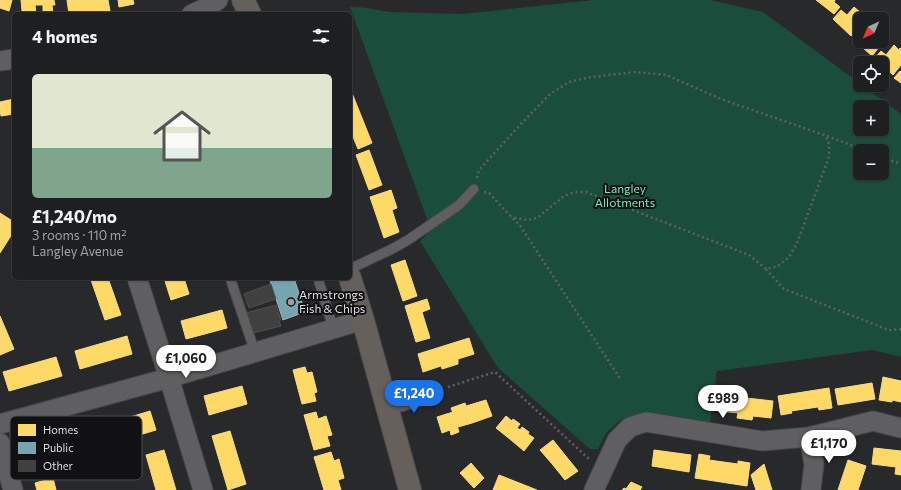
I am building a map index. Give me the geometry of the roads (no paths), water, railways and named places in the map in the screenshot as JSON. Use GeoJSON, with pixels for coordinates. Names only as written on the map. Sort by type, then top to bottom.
{"type":"FeatureCollection","features":[{"type":"Feature","properties":{"kind":"main road"},"geometry":{"type":"LineString","coordinates":[[243,0],[249,12]]}},
{"type":"Feature","properties":{"kind":"main road"},"geometry":{"type":"LineString","coordinates":[[351,280],[410,490]]}},
{"type":"Feature","properties":{"kind":"street"},"geometry":{"type":"LineString","coordinates":[[196,12],[218,0]]}},
{"type":"Feature","properties":{"kind":"street"},"geometry":{"type":"LineString","coordinates":[[0,61],[12,59]]}},
{"type":"Feature","properties":{"kind":"street"},"geometry":{"type":"LineString","coordinates":[[138,280],[169,378],[202,490]]}},
{"type":"Feature","properties":{"kind":"street"},"geometry":{"type":"LineString","coordinates":[[29,416],[169,378],[363,320]]}},
{"type":"Feature","properties":{"kind":"street"},"geometry":{"type":"LineString","coordinates":[[387,406],[432,392]]}},
{"type":"Feature","properties":{"kind":"street"},"geometry":{"type":"LineString","coordinates":[[0,424],[10,421]]}},
{"type":"Feature","properties":{"kind":"street"},"geometry":{"type":"LineString","coordinates":[[594,490],[617,440],[630,427],[646,422],[762,441],[809,437],[873,421],[901,428]]}},
{"type":"Feature","properties":{"kind":"street"},"geometry":{"type":"LineString","coordinates":[[809,437],[814,464],[811,490]]}},
{"type":"Feature","properties":{"kind":"street"},"geometry":{"type":"LineString","coordinates":[[0,443],[10,479]]}},
{"type":"Feature","properties":{"kind":"street"},"geometry":{"type":"LineString","coordinates":[[10,480],[13,490]]}},
{"type":"Feature","properties":{"kind":"lane"},"geometry":{"type":"LineString","coordinates":[[352,268],[408,240],[459,205],[474,189]]}},
{"type":"Feature","properties":{"kind":"lane"},"geometry":{"type":"LineString","coordinates":[[231,280],[255,352]]}},
{"type":"Feature","properties":{"kind":"lane"},"geometry":{"type":"LineString","coordinates":[[319,280],[334,328]]}},
{"type":"Feature","properties":{"kind":"place","name":"Armstrongs Fish & Chips"},"geometry":{"type":"Point","coordinates":[291,302]}},
{"type":"Feature","properties":{"kind":"park label","name":"Langley Allotments"},"geometry":{"type":"Point","coordinates":[625,196]}}]}
